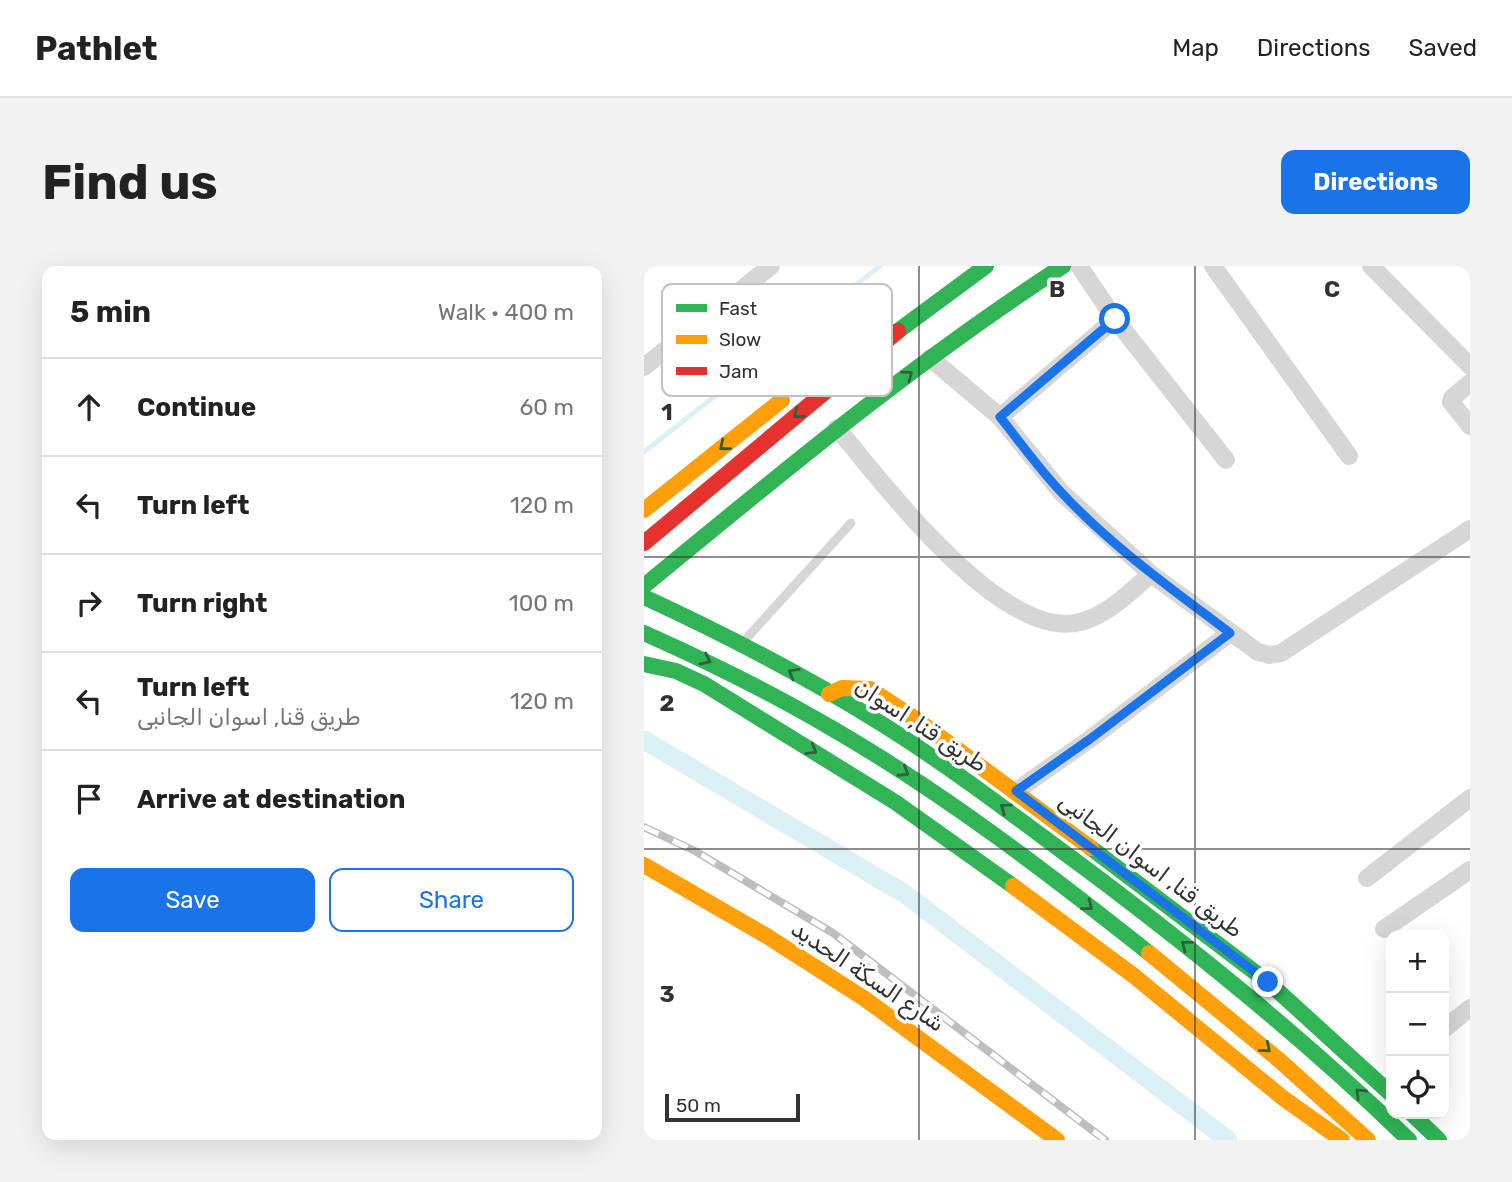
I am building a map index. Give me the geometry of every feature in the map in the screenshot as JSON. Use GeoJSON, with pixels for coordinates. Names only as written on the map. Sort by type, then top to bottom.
{"type":"FeatureCollection","features":[{"type":"Feature","properties":{"kind":"main road"},"geometry":{"type":"LineString","coordinates":[[892,337],[986,266]]}},
{"type":"Feature","properties":{"kind":"main road"},"geometry":{"type":"LineString","coordinates":[[892,387],[1000,306],[1063,266]]}},
{"type":"Feature","properties":{"kind":"main road"},"geometry":{"type":"LineString","coordinates":[[644,510],[787,396]]}},
{"type":"Feature","properties":{"kind":"main road"},"geometry":{"type":"LineString","coordinates":[[644,543],[820,396]]}},
{"type":"Feature","properties":{"kind":"main road"},"geometry":{"type":"LineString","coordinates":[[644,574],[855,396]]}},
{"type":"Feature","properties":{"kind":"main road"},"geometry":{"type":"LineString","coordinates":[[644,586],[880,396]]}},
{"type":"Feature","properties":{"kind":"main road","name":"طريق قنا, اسوان"},"geometry":{"type":"LineString","coordinates":[[644,597],[742,644],[881,723],[953,771],[1170,933],[1284,1025],[1409,1140]]}},
{"type":"Feature","properties":{"kind":"main road"},"geometry":{"type":"LineString","coordinates":[[644,633],[767,691],[844,734],[918,781],[1078,898],[1220,1009],[1281,1060],[1368,1140]]}},
{"type":"Feature","properties":{"kind":"main road"},"geometry":{"type":"LineString","coordinates":[[644,664],[676,671],[704,684],[895,802],[1075,931],[1202,1030],[1283,1098],[1342,1140]]}},
{"type":"Feature","properties":{"kind":"main road","name":"طريق قنا, اسوان الجانبى"},"geometry":{"type":"LineString","coordinates":[[829,694],[842,688],[856,687],[870,689],[882,696],[1016,791],[1258,975],[1386,1082]]}},
{"type":"Feature","properties":{"kind":"main road","name":"شارع السكة الحديد"},"geometry":{"type":"LineString","coordinates":[[644,865],[723,909],[838,980],[1057,1140]]}},
{"type":"Feature","properties":{"kind":"main road"},"geometry":{"type":"LineString","coordinates":[[1417,1119],[1438,1140]]}},
{"type":"Feature","properties":{"kind":"street"},"geometry":{"type":"LineString","coordinates":[[747,284],[771,266]]}},
{"type":"Feature","properties":{"kind":"street"},"geometry":{"type":"LineString","coordinates":[[1079,266],[1115,319],[1226,460]]}},
{"type":"Feature","properties":{"kind":"street"},"geometry":{"type":"LineString","coordinates":[[1213,266],[1349,456]]}},
{"type":"Feature","properties":{"kind":"street"},"geometry":{"type":"LineString","coordinates":[[1373,267],[1470,366]]}},
{"type":"Feature","properties":{"kind":"street"},"geometry":{"type":"LineString","coordinates":[[1000,417],[1115,319]]}},
{"type":"Feature","properties":{"kind":"street"},"geometry":{"type":"LineString","coordinates":[[646,361],[662,349]]}},
{"type":"Feature","properties":{"kind":"street"},"geometry":{"type":"LineString","coordinates":[[930,358],[1000,417],[1061,492],[1151,574],[1258,652],[1270,655],[1281,653],[1470,529]]}},
{"type":"Feature","properties":{"kind":"street"},"geometry":{"type":"LineString","coordinates":[[1470,383],[1451,398],[1451,402],[1470,426]]}},
{"type":"Feature","properties":{"kind":"street"},"geometry":{"type":"LineString","coordinates":[[837,428],[931,540],[975,581],[1031,617],[1058,624],[1080,622],[1119,601],[1151,574]]}},
{"type":"Feature","properties":{"kind":"street"},"geometry":{"type":"LineString","coordinates":[[1016,791],[1090,739],[1230,633]]}},
{"type":"Feature","properties":{"kind":"street"},"geometry":{"type":"LineString","coordinates":[[1367,878],[1470,798]]}},
{"type":"Feature","properties":{"kind":"street"},"geometry":{"type":"LineString","coordinates":[[1384,929],[1470,870]]}},
{"type":"Feature","properties":{"kind":"street"},"geometry":{"type":"LineString","coordinates":[[1449,1025],[1470,1008]]}},
{"type":"Feature","properties":{"kind":"lane"},"geometry":{"type":"LineString","coordinates":[[742,644],[851,523]]}},
{"type":"Feature","properties":{"kind":"waterway"},"geometry":{"type":"LineString","coordinates":[[857,284],[880,266]]}},
{"type":"Feature","properties":{"kind":"waterway"},"geometry":{"type":"LineString","coordinates":[[644,452],[715,396]]}},
{"type":"Feature","properties":{"kind":"waterway"},"geometry":{"type":"LineString","coordinates":[[644,740],[905,894],[1228,1140]]}},
{"type":"Feature","properties":{"kind":"railway"},"geometry":{"type":"LineString","coordinates":[[644,827],[695,851],[833,933],[1105,1140]]}},
{"type":"Feature","properties":{"kind":"traffic: fast"},"geometry":{"type":"LineString","coordinates":[[898,331],[986,266]]}},
{"type":"Feature","properties":{"kind":"traffic: fast"},"geometry":{"type":"LineString","coordinates":[[892,387],[1063,266]]}},
{"type":"Feature","properties":{"kind":"traffic: fast"},"geometry":{"type":"LineString","coordinates":[[644,586],[880,396]]}},
{"type":"Feature","properties":{"kind":"traffic: fast"},"geometry":{"type":"LineString","coordinates":[[644,597],[735,641],[824,689],[909,741],[961,777],[1213,967],[1333,1069],[1409,1140]]}},
{"type":"Feature","properties":{"kind":"traffic: fast"},"geometry":{"type":"LineString","coordinates":[[644,633],[764,690],[875,754],[995,835],[1149,953]]}},
{"type":"Feature","properties":{"kind":"traffic: fast"},"geometry":{"type":"LineString","coordinates":[[644,664],[676,671],[704,684],[895,802],[1013,886]]}},
{"type":"Feature","properties":{"kind":"traffic: fast"},"geometry":{"type":"LineString","coordinates":[[1091,848],[1268,982],[1386,1089]]}},
{"type":"Feature","properties":{"kind":"traffic: fast"},"geometry":{"type":"LineString","coordinates":[[1417,1119],[1439,1140]]}},
{"type":"Feature","properties":{"kind":"traffic: slow"},"geometry":{"type":"LineString","coordinates":[[644,510],[782,400]]}},
{"type":"Feature","properties":{"kind":"traffic: slow"},"geometry":{"type":"LineString","coordinates":[[829,694],[842,688],[870,689],[920,722],[1091,848]]}},
{"type":"Feature","properties":{"kind":"traffic: slow"},"geometry":{"type":"LineString","coordinates":[[644,865],[765,935],[865,999],[1057,1140]]}},
{"type":"Feature","properties":{"kind":"traffic: slow"},"geometry":{"type":"LineString","coordinates":[[1013,886],[1134,976],[1283,1098],[1342,1140]]}},
{"type":"Feature","properties":{"kind":"traffic: slow"},"geometry":{"type":"LineString","coordinates":[[1149,953],[1279,1060],[1368,1140]]}},
{"type":"Feature","properties":{"kind":"traffic: jam"},"geometry":{"type":"LineString","coordinates":[[892,336],[898,331]]}},
{"type":"Feature","properties":{"kind":"traffic: jam"},"geometry":{"type":"LineString","coordinates":[[644,543],[820,396]]}},
{"type":"Feature","properties":{"kind":"route"},"geometry":{"type":"LineString","coordinates":[[1115,319],[1000,417],[1061,492],[1107,536],[1151,574],[1230,633],[1090,739],[1016,791],[1268,982]]}}]}
